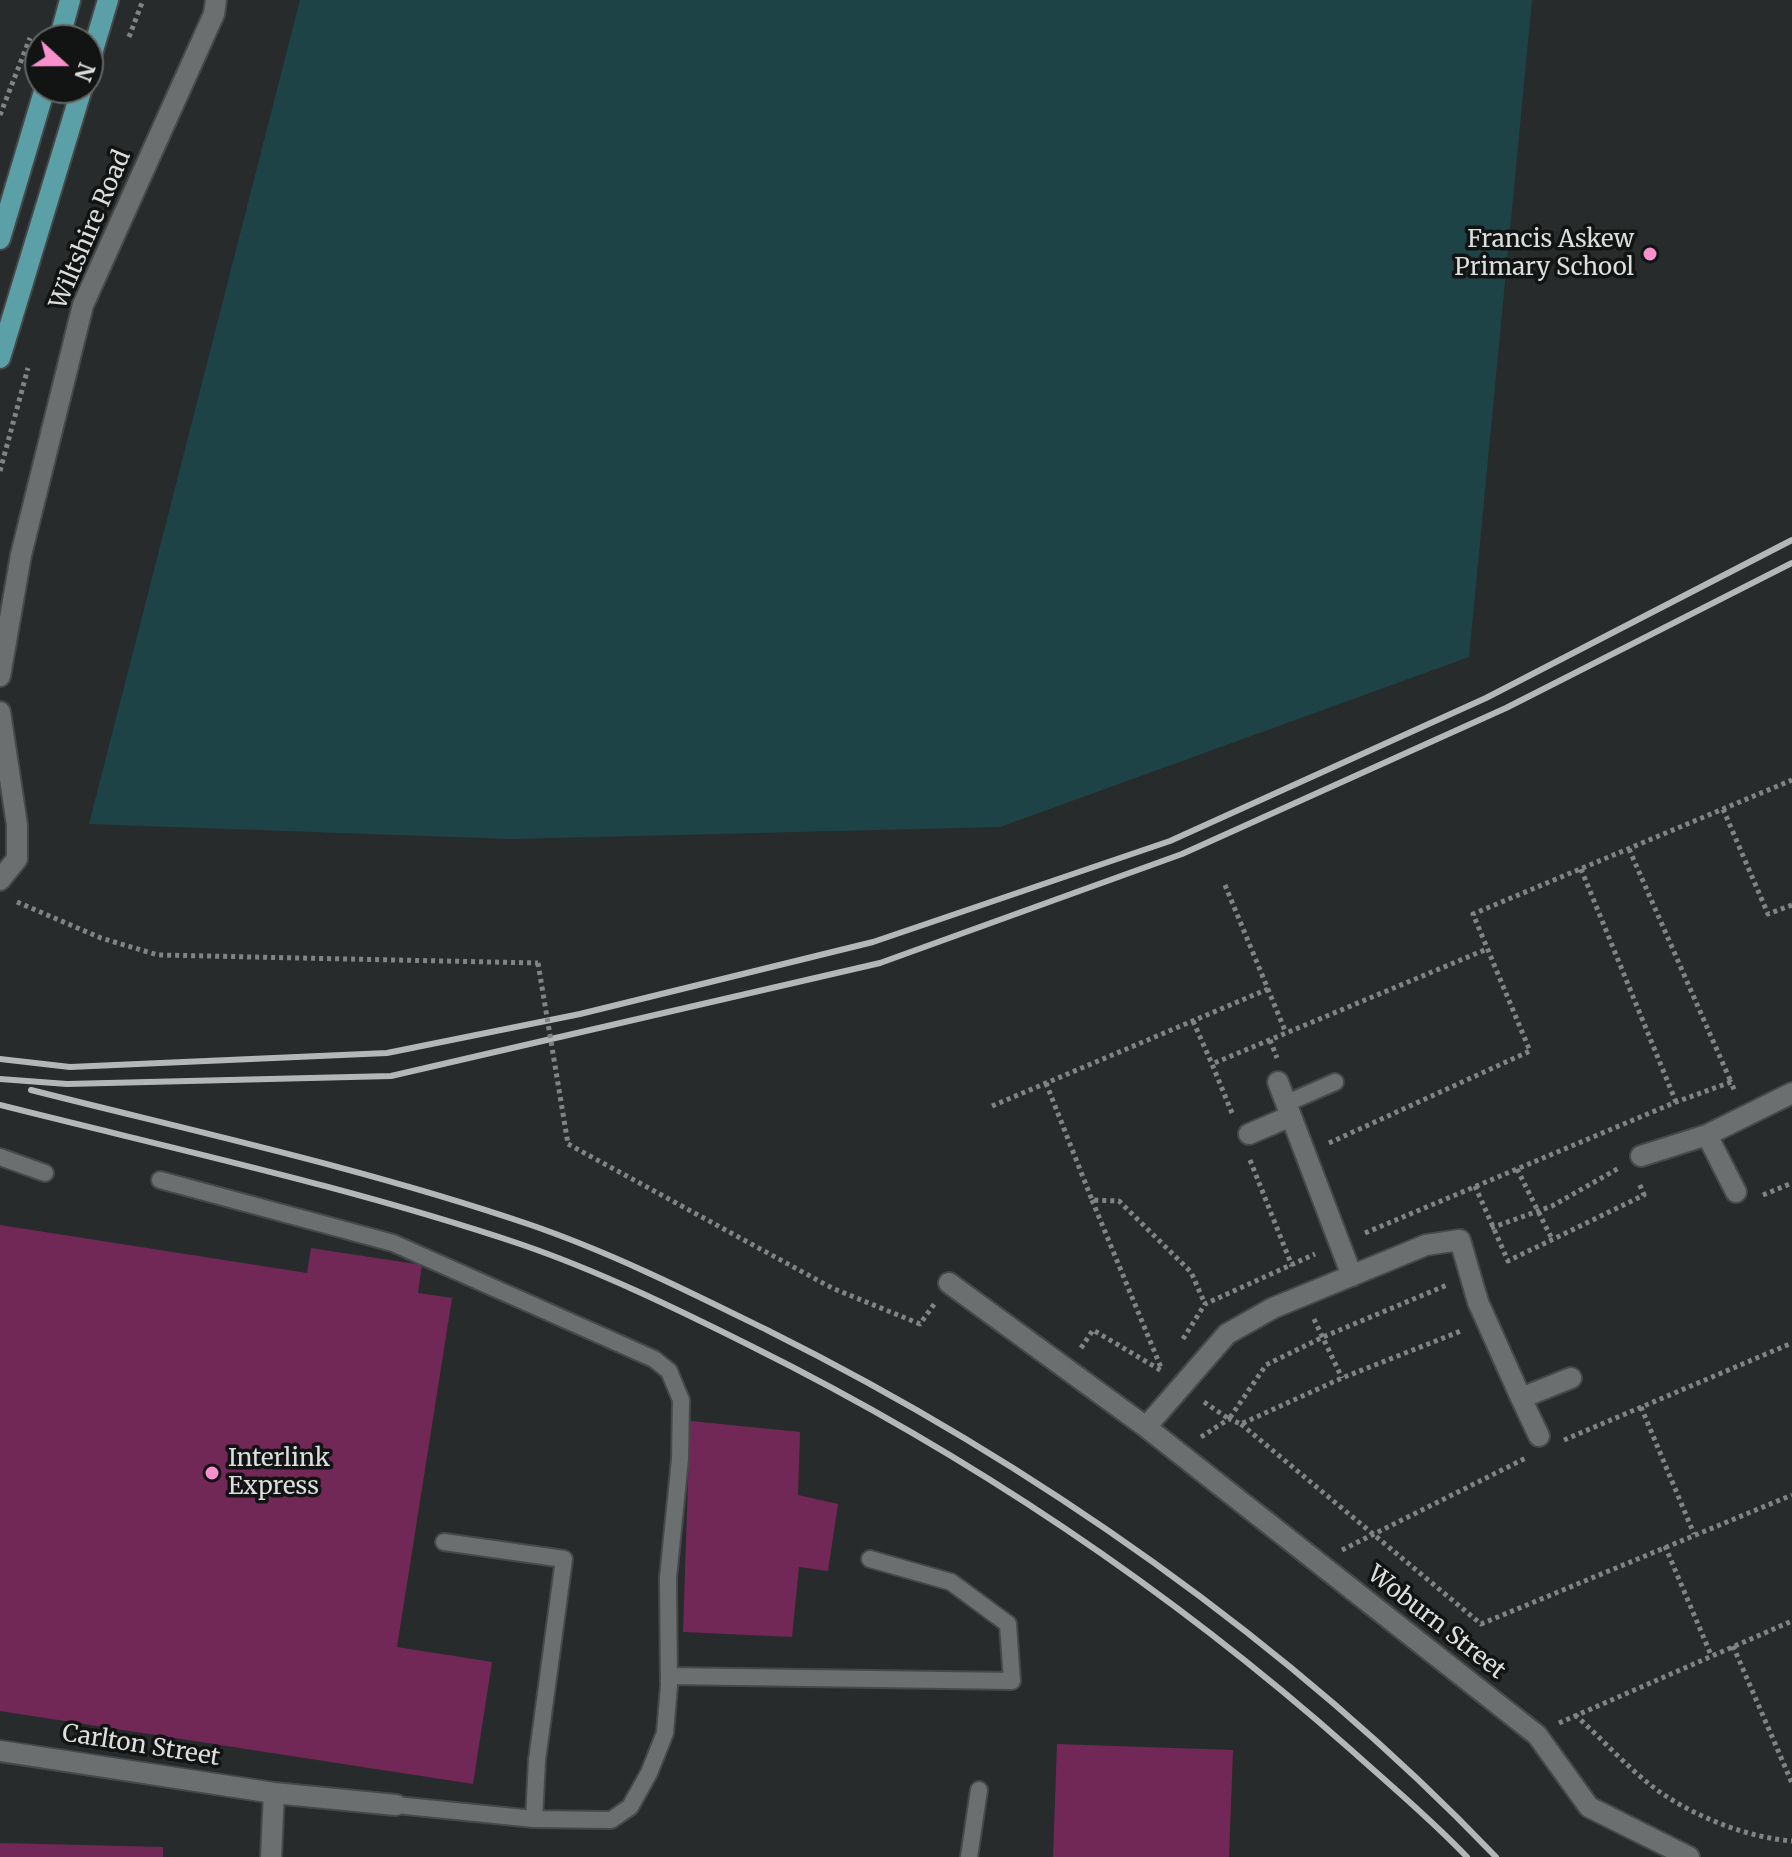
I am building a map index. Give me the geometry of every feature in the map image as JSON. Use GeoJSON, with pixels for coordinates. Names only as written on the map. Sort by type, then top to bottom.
{"type":"FeatureCollection","features":[{"type":"Feature","properties":{"kind":"main road"},"geometry":{"type":"LineString","coordinates":[[63,24],[70,0]]}},
{"type":"Feature","properties":{"kind":"main road"},"geometry":{"type":"LineString","coordinates":[[101,24],[108,0]]}},
{"type":"Feature","properties":{"kind":"main road"},"geometry":{"type":"LineString","coordinates":[[0,239],[40,104]]}},
{"type":"Feature","properties":{"kind":"main road"},"geometry":{"type":"LineString","coordinates":[[0,358],[77,104]]}},
{"type":"Feature","properties":{"kind":"street","name":"Wiltshire Road"},"geometry":{"type":"LineString","coordinates":[[0,676],[21,555],[83,305],[214,14],[216,0]]}},
{"type":"Feature","properties":{"kind":"street"},"geometry":{"type":"LineString","coordinates":[[0,712],[17,825],[17,859],[0,880]]}},
{"type":"Feature","properties":{"kind":"street"},"geometry":{"type":"LineString","coordinates":[[1278,1082],[1352,1276]]}},
{"type":"Feature","properties":{"kind":"street"},"geometry":{"type":"LineString","coordinates":[[1636,1159],[1707,1135],[1792,1093]]}},
{"type":"Feature","properties":{"kind":"street"},"geometry":{"type":"LineString","coordinates":[[1249,1134],[1289,1110]]}},
{"type":"Feature","properties":{"kind":"street"},"geometry":{"type":"LineString","coordinates":[[1707,1135],[1736,1192]]}},
{"type":"Feature","properties":{"kind":"street"},"geometry":{"type":"LineString","coordinates":[[1146,1427],[1227,1334],[1273,1308],[1426,1245],[1460,1240],[1486,1321],[1539,1436]]}},
{"type":"Feature","properties":{"kind":"street","name":"Woburn Street"},"geometry":{"type":"LineString","coordinates":[[949,1283],[1146,1427],[1537,1735],[1589,1807],[1689,1857]]}},
{"type":"Feature","properties":{"kind":"street"},"geometry":{"type":"LineString","coordinates":[[1521,1398],[1571,1378]]}},
{"type":"Feature","properties":{"kind":"street","name":"Carlton Street"},"geometry":{"type":"LineString","coordinates":[[0,1751],[274,1793],[396,1805]]}},
{"type":"Feature","properties":{"kind":"street"},"geometry":{"type":"LineString","coordinates":[[271,1857],[274,1793]]}},
{"type":"Feature","properties":{"kind":"lane"},"geometry":{"type":"LineString","coordinates":[[1289,1110],[1335,1082]]}},
{"type":"Feature","properties":{"kind":"lane"},"geometry":{"type":"LineString","coordinates":[[0,1157],[45,1173]]}},
{"type":"Feature","properties":{"kind":"lane"},"geometry":{"type":"LineString","coordinates":[[160,1180],[393,1243],[654,1359],[669,1371],[681,1400],[680,1459],[668,1578],[669,1676],[665,1733],[649,1773],[630,1807],[611,1820],[534,1819],[396,1805]]}},
{"type":"Feature","properties":{"kind":"lane"},"geometry":{"type":"LineString","coordinates":[[444,1542],[564,1559],[541,1730],[534,1819]]}},
{"type":"Feature","properties":{"kind":"lane"},"geometry":{"type":"LineString","coordinates":[[669,1676],[1012,1681],[1008,1624],[951,1582],[870,1559]]}},
{"type":"Feature","properties":{"kind":"lane"},"geometry":{"type":"LineString","coordinates":[[969,1857],[979,1790]]}},
{"type":"Feature","properties":{"kind":"path"},"geometry":{"type":"LineString","coordinates":[[0,115],[24,54]]}},
{"type":"Feature","properties":{"kind":"path"},"geometry":{"type":"LineString","coordinates":[[1304,1155],[1530,1051],[1473,914],[1792,780]]}},
{"type":"Feature","properties":{"kind":"path"},"geometry":{"type":"LineString","coordinates":[[1723,809],[1768,914],[1792,905]]}},
{"type":"Feature","properties":{"kind":"path"},"geometry":{"type":"LineString","coordinates":[[1629,849],[1744,1116]]}},
{"type":"Feature","properties":{"kind":"path"},"geometry":{"type":"LineString","coordinates":[[1581,869],[1676,1102]]}},
{"type":"Feature","properties":{"kind":"path"},"geometry":{"type":"LineString","coordinates":[[1225,885],[1286,1033]]}},
{"type":"Feature","properties":{"kind":"path"},"geometry":{"type":"LineString","coordinates":[[14,901],[101,938],[158,955],[538,963],[568,1144],[832,1288],[920,1324],[949,1283]]}},
{"type":"Feature","properties":{"kind":"path"},"geometry":{"type":"LineString","coordinates":[[992,1106],[1268,989]]}},
{"type":"Feature","properties":{"kind":"path"},"geometry":{"type":"LineString","coordinates":[[1193,1021],[1212,1064]]}},
{"type":"Feature","properties":{"kind":"path"},"geometry":{"type":"LineString","coordinates":[[1339,1243],[1731,1082]]}},
{"type":"Feature","properties":{"kind":"path"},"geometry":{"type":"LineString","coordinates":[[1046,1083],[1163,1371],[1093,1330],[1067,1369]]}},
{"type":"Feature","properties":{"kind":"path"},"geometry":{"type":"LineString","coordinates":[[1475,1186],[1508,1261],[1644,1195],[1636,1159],[1615,1128]]}},
{"type":"Feature","properties":{"kind":"path"},"geometry":{"type":"LineString","coordinates":[[1460,1240],[1552,1206],[1636,1159]]}},
{"type":"Feature","properties":{"kind":"path"},"geometry":{"type":"LineString","coordinates":[[1517,1169],[1552,1239]]}},
{"type":"Feature","properties":{"kind":"path"},"geometry":{"type":"LineString","coordinates":[[1092,1200],[1119,1201],[1191,1272],[1205,1304]]}},
{"type":"Feature","properties":{"kind":"path"},"geometry":{"type":"LineString","coordinates":[[1177,1453],[1229,1419],[1266,1365],[1323,1337],[1470,1276]]}},
{"type":"Feature","properties":{"kind":"path"},"geometry":{"type":"LineString","coordinates":[[1241,1424],[1342,1378],[1486,1321]]}},
{"type":"Feature","properties":{"kind":"path"},"geometry":{"type":"LineString","coordinates":[[1641,1407],[1694,1534]]}},
{"type":"Feature","properties":{"kind":"path"},"geometry":{"type":"LineString","coordinates":[[1229,1419],[1241,1424],[1481,1624],[1792,1495]]}},
{"type":"Feature","properties":{"kind":"path"},"geometry":{"type":"LineString","coordinates":[[1665,1546],[1711,1655]]}},
{"type":"Feature","properties":{"kind":"path"},"geometry":{"type":"LineString","coordinates":[[1537,1735],[1575,1715],[1792,1621]]}},
{"type":"Feature","properties":{"kind":"path"},"geometry":{"type":"LineString","coordinates":[[1733,1646],[1792,1783]]}},
{"type":"Feature","properties":{"kind":"path"},"geometry":{"type":"LineString","coordinates":[[1575,1715],[1668,1797],[1710,1819],[1773,1840],[1792,1841]]}},
{"type":"Feature","properties":{"kind":"shaded area"},"geometry":{"type":"Polygon","coordinates":[[[300,0],[1532,0],[1469,657],[1000,827],[511,839],[89,824],[300,0]]]}},
{"type":"Feature","properties":{"kind":"building","name":"Interlink Express"},"geometry":{"type":"Polygon","coordinates":[[[0,1225],[307,1273],[311,1248],[422,1265],[418,1293],[452,1298],[397,1647],[492,1662],[473,1784],[0,1711],[0,1225]]]}},
{"type":"Feature","properties":{"kind":"building"},"geometry":{"type":"Polygon","coordinates":[[[690,1421],[800,1432],[798,1495],[838,1504],[828,1571],[799,1567],[792,1637],[683,1632],[690,1421]]]}},
{"type":"Feature","properties":{"kind":"building"},"geometry":{"type":"Polygon","coordinates":[[[1057,1744],[1233,1750],[1229,1857],[1053,1857],[1057,1744]]]}},
{"type":"Feature","properties":{"kind":"building"},"geometry":{"type":"Polygon","coordinates":[[[0,1843],[163,1847],[163,1857],[0,1857],[0,1843]]]}},
{"type":"Feature","properties":{"kind":"railway"},"geometry":{"type":"LineString","coordinates":[[0,1059],[70,1067],[387,1053],[580,1014],[873,942],[1170,841],[1486,698],[1792,540]]}},
{"type":"Feature","properties":{"kind":"railway"},"geometry":{"type":"LineString","coordinates":[[0,1079],[67,1084],[391,1076],[880,963],[1182,854],[1506,708],[1792,563]]}},
{"type":"Feature","properties":{"kind":"railway"},"geometry":{"type":"LineString","coordinates":[[31,1090],[218,1136],[467,1204],[589,1247],[767,1330],[964,1438],[1060,1498],[1154,1563],[1245,1631],[1333,1703],[1417,1778],[1496,1857]]}},
{"type":"Feature","properties":{"kind":"railway"},"geometry":{"type":"LineString","coordinates":[[0,1105],[196,1153],[456,1223],[608,1278],[751,1346],[911,1432],[1064,1528],[1138,1579],[1281,1690],[1410,1802],[1467,1857]]}},
{"type":"Feature","properties":{"kind":"place","name":"Francis Askew Primary School"},"geometry":{"type":"Point","coordinates":[1650,254]}},
{"type":"Feature","properties":{"kind":"place","name":"Interlink Express"},"geometry":{"type":"Point","coordinates":[212,1473]}}]}
